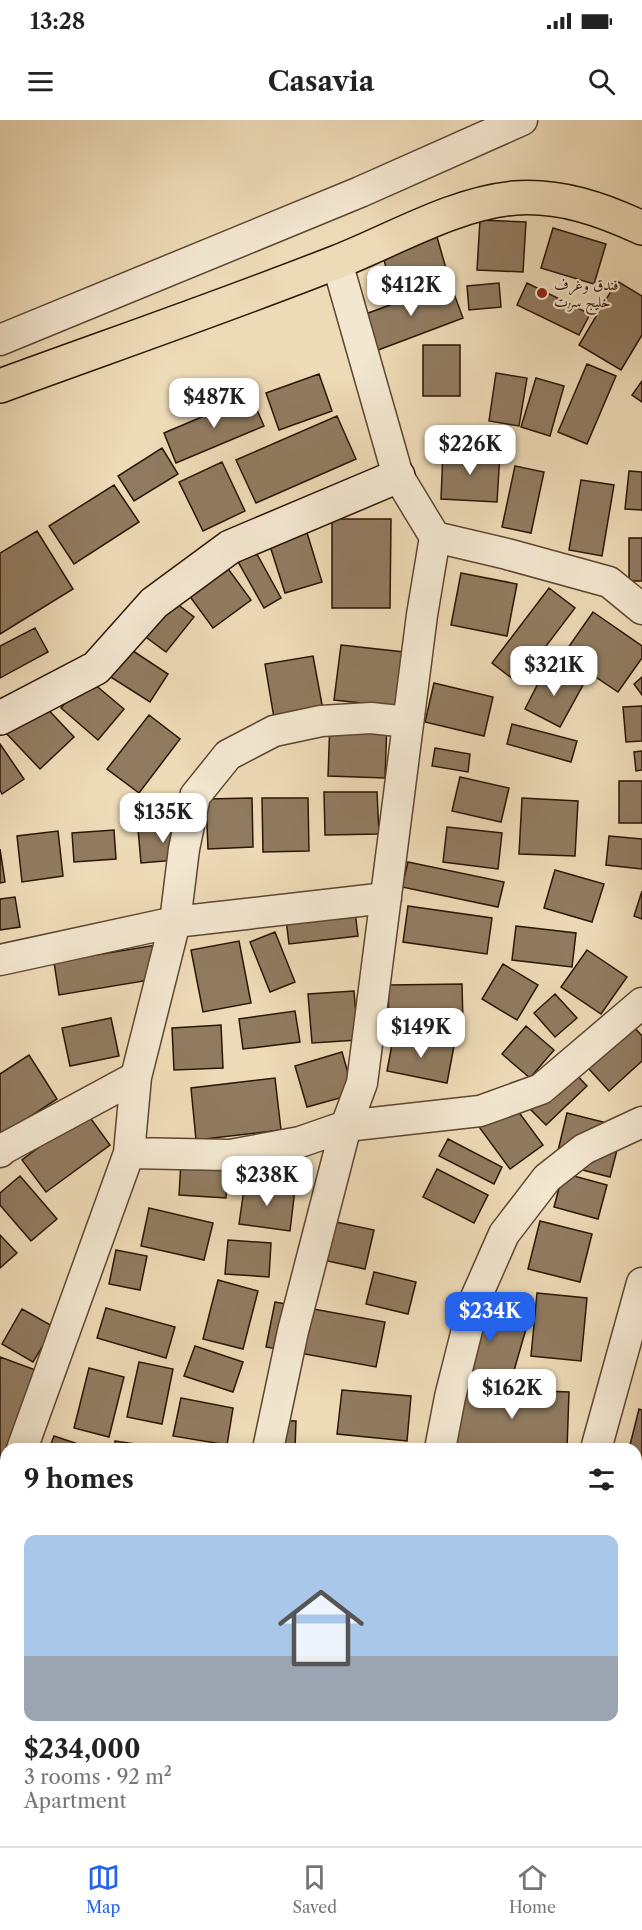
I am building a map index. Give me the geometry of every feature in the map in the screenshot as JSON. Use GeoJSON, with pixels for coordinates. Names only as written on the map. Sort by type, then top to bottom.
{"type":"FeatureCollection","features":[{"type":"Feature","properties":{"kind":"main road"},"geometry":{"type":"LineString","coordinates":[[0,386],[337,262],[466,208],[490,202],[516,198],[542,198],[584,204],[616,215],[642,228]]}},
{"type":"Feature","properties":{"kind":"street"},"geometry":{"type":"LineString","coordinates":[[0,340],[360,192],[522,120]]}},
{"type":"Feature","properties":{"kind":"street"},"geometry":{"type":"LineString","coordinates":[[269,1443],[293,1331],[346,1126],[362,1083],[422,615],[435,537],[398,476],[337,262]]}},
{"type":"Feature","properties":{"kind":"street"},"geometry":{"type":"LineString","coordinates":[[0,718],[96,668],[154,603],[230,547],[398,476]]}},
{"type":"Feature","properties":{"kind":"street"},"geometry":{"type":"LineString","coordinates":[[435,537],[609,582],[642,609]]}},
{"type":"Feature","properties":{"kind":"street"},"geometry":{"type":"LineString","coordinates":[[24,1443],[129,1153],[136,1077],[175,922],[184,849],[195,796],[228,754],[274,731],[321,721],[371,718],[408,722]]}},
{"type":"Feature","properties":{"kind":"street"},"geometry":{"type":"LineString","coordinates":[[0,960],[175,922],[386,898]]}},
{"type":"Feature","properties":{"kind":"street"},"geometry":{"type":"LineString","coordinates":[[129,1153],[230,1155],[300,1142],[346,1126],[480,1111],[541,1089],[642,1003]]}},
{"type":"Feature","properties":{"kind":"street"},"geometry":{"type":"LineString","coordinates":[[0,1152],[136,1077]]}},
{"type":"Feature","properties":{"kind":"street"},"geometry":{"type":"LineString","coordinates":[[441,1443],[450,1397],[474,1302],[504,1234],[547,1178],[584,1149],[642,1122]]}},
{"type":"Feature","properties":{"kind":"street"},"geometry":{"type":"LineString","coordinates":[[598,1443],[642,1283]]}},
{"type":"Feature","properties":{"kind":"building"},"geometry":{"type":"Polygon","coordinates":[[[480,220],[526,222],[523,272],[477,270],[480,220]]]}},
{"type":"Feature","properties":{"kind":"building"},"geometry":{"type":"Polygon","coordinates":[[[553,228],[606,244],[594,284],[541,268],[553,228]]]}},
{"type":"Feature","properties":{"kind":"building"},"geometry":{"type":"Polygon","coordinates":[[[437,237],[447,272],[392,288],[382,253],[437,237]]]}},
{"type":"Feature","properties":{"kind":"building"},"geometry":{"type":"Polygon","coordinates":[[[617,281],[642,296],[642,335],[621,370],[579,345],[617,281]]]}},
{"type":"Feature","properties":{"kind":"building"},"geometry":{"type":"Polygon","coordinates":[[[450,283],[463,318],[373,352],[360,316],[450,283]]]}},
{"type":"Feature","properties":{"kind":"building"},"geometry":{"type":"Polygon","coordinates":[[[499,283],[501,307],[469,310],[467,286],[499,283]]]}},
{"type":"Feature","properties":{"kind":"building"},"geometry":{"type":"Polygon","coordinates":[[[527,283],[590,314],[579,335],[517,305],[527,283]]]}},
{"type":"Feature","properties":{"kind":"building"},"geometry":{"type":"Polygon","coordinates":[[[423,345],[460,345],[460,396],[423,396],[423,345]]]}},
{"type":"Feature","properties":{"kind":"building"},"geometry":{"type":"Polygon","coordinates":[[[587,364],[616,376],[587,444],[558,432],[587,364]]]}},
{"type":"Feature","properties":{"kind":"building"},"geometry":{"type":"Polygon","coordinates":[[[496,373],[527,378],[519,426],[489,421],[496,373]]]}},
{"type":"Feature","properties":{"kind":"building"},"geometry":{"type":"Polygon","coordinates":[[[319,374],[332,411],[279,430],[266,393],[319,374]]]}},
{"type":"Feature","properties":{"kind":"building"},"geometry":{"type":"Polygon","coordinates":[[[536,378],[564,386],[550,436],[521,427],[536,378]]]}},
{"type":"Feature","properties":{"kind":"building"},"geometry":{"type":"Polygon","coordinates":[[[642,381],[642,402],[632,395],[642,381]]]}},
{"type":"Feature","properties":{"kind":"building"},"geometry":{"type":"Polygon","coordinates":[[[251,396],[264,426],[176,463],[164,433],[251,396]]]}},
{"type":"Feature","properties":{"kind":"building"},"geometry":{"type":"Polygon","coordinates":[[[337,416],[356,459],[256,503],[236,460],[337,416]]]}},
{"type":"Feature","properties":{"kind":"building"},"geometry":{"type":"Polygon","coordinates":[[[162,448],[178,474],[134,501],[118,476],[162,448]]]}},
{"type":"Feature","properties":{"kind":"building"},"geometry":{"type":"Polygon","coordinates":[[[443,450],[500,453],[497,502],[441,499],[443,450]]]}},
{"type":"Feature","properties":{"kind":"building"},"geometry":{"type":"Polygon","coordinates":[[[222,462],[245,511],[203,531],[179,482],[222,462]]]}},
{"type":"Feature","properties":{"kind":"building"},"geometry":{"type":"Polygon","coordinates":[[[515,466],[544,472],[531,533],[502,527],[515,466]]]}},
{"type":"Feature","properties":{"kind":"building"},"geometry":{"type":"Polygon","coordinates":[[[629,471],[642,472],[642,510],[625,509],[629,471]]]}},
{"type":"Feature","properties":{"kind":"building"},"geometry":{"type":"Polygon","coordinates":[[[581,480],[614,485],[602,556],[569,550],[581,480]]]}},
{"type":"Feature","properties":{"kind":"building"},"geometry":{"type":"Polygon","coordinates":[[[114,485],[139,522],[74,564],[49,526],[114,485]]]}},
{"type":"Feature","properties":{"kind":"building"},"geometry":{"type":"Polygon","coordinates":[[[301,513],[322,582],[285,593],[263,524],[301,513]]]}},
{"type":"Feature","properties":{"kind":"building"},"geometry":{"type":"Polygon","coordinates":[[[332,519],[391,519],[390,608],[332,608],[332,519]]]}},
{"type":"Feature","properties":{"kind":"building"},"geometry":{"type":"Polygon","coordinates":[[[241,525],[281,598],[264,608],[223,535],[241,525]]]}},
{"type":"Feature","properties":{"kind":"building"},"geometry":{"type":"Polygon","coordinates":[[[37,531],[73,589],[0,634],[0,553],[37,531]]]}},
{"type":"Feature","properties":{"kind":"building"},"geometry":{"type":"Polygon","coordinates":[[[629,538],[642,538],[642,581],[629,581],[629,538]]]}},
{"type":"Feature","properties":{"kind":"building"},"geometry":{"type":"Polygon","coordinates":[[[215,551],[251,600],[213,628],[177,579],[215,551]]]}},
{"type":"Feature","properties":{"kind":"building"},"geometry":{"type":"Polygon","coordinates":[[[461,573],[517,584],[507,636],[451,625],[461,573]]]}},
{"type":"Feature","properties":{"kind":"building"},"geometry":{"type":"Polygon","coordinates":[[[155,587],[194,617],[166,652],[127,623],[155,587]]]}},
{"type":"Feature","properties":{"kind":"building"},"geometry":{"type":"Polygon","coordinates":[[[549,588],[575,608],[518,683],[492,663],[549,588]]]}},
{"type":"Feature","properties":{"kind":"building"},"geometry":{"type":"Polygon","coordinates":[[[593,612],[642,646],[642,658],[618,692],[563,655],[593,612]]]}},
{"type":"Feature","properties":{"kind":"building"},"geometry":{"type":"Polygon","coordinates":[[[35,628],[48,652],[0,678],[0,646],[35,628]]]}},
{"type":"Feature","properties":{"kind":"building"},"geometry":{"type":"Polygon","coordinates":[[[124,645],[168,674],[150,702],[106,674],[124,645]]]}},
{"type":"Feature","properties":{"kind":"building"},"geometry":{"type":"Polygon","coordinates":[[[341,645],[404,652],[398,707],[334,700],[341,645]]]}},
{"type":"Feature","properties":{"kind":"building"},"geometry":{"type":"Polygon","coordinates":[[[313,656],[323,710],[274,718],[265,664],[313,656]]]}},
{"type":"Feature","properties":{"kind":"building"},"geometry":{"type":"Polygon","coordinates":[[[547,666],[583,685],[560,727],[525,709],[547,666]]]}},
{"type":"Feature","properties":{"kind":"building"},"geometry":{"type":"Polygon","coordinates":[[[642,677],[642,695],[634,684],[642,677]]]}},
{"type":"Feature","properties":{"kind":"building"},"geometry":{"type":"Polygon","coordinates":[[[87,678],[124,709],[98,740],[61,708],[87,678]]]}},
{"type":"Feature","properties":{"kind":"building"},"geometry":{"type":"Polygon","coordinates":[[[434,683],[493,697],[484,736],[425,722],[434,683]]]}},
{"type":"Feature","properties":{"kind":"building"},"geometry":{"type":"Polygon","coordinates":[[[39,700],[74,737],[40,769],[5,732],[39,700]]]}},
{"type":"Feature","properties":{"kind":"building"},"geometry":{"type":"Polygon","coordinates":[[[642,706],[642,741],[626,742],[623,707],[642,706]]]}},
{"type":"Feature","properties":{"kind":"building"},"geometry":{"type":"Polygon","coordinates":[[[149,715],[180,739],[139,793],[107,769],[149,715]]]}},
{"type":"Feature","properties":{"kind":"building"},"geometry":{"type":"Polygon","coordinates":[[[330,720],[387,722],[385,778],[328,776],[330,720]]]}},
{"type":"Feature","properties":{"kind":"building"},"geometry":{"type":"Polygon","coordinates":[[[512,724],[577,741],[571,762],[507,744],[512,724]]]}},
{"type":"Feature","properties":{"kind":"building"},"geometry":{"type":"Polygon","coordinates":[[[0,744],[24,779],[2,794],[0,790],[0,744]]]}},
{"type":"Feature","properties":{"kind":"building"},"geometry":{"type":"Polygon","coordinates":[[[435,748],[470,754],[468,772],[432,766],[435,748]]]}},
{"type":"Feature","properties":{"kind":"building"},"geometry":{"type":"Polygon","coordinates":[[[642,751],[642,770],[636,771],[634,752],[642,751]]]}},
{"type":"Feature","properties":{"kind":"building"},"geometry":{"type":"Polygon","coordinates":[[[460,777],[509,788],[501,822],[452,811],[460,777]]]}},
{"type":"Feature","properties":{"kind":"building"},"geometry":{"type":"Polygon","coordinates":[[[619,781],[642,781],[642,823],[619,823],[619,781]]]}},
{"type":"Feature","properties":{"kind":"building"},"geometry":{"type":"Polygon","coordinates":[[[324,792],[377,792],[379,834],[325,835],[324,792]]]}},
{"type":"Feature","properties":{"kind":"building"},"geometry":{"type":"Polygon","coordinates":[[[252,798],[253,847],[208,849],[206,799],[252,798]]]}},
{"type":"Feature","properties":{"kind":"building"},"geometry":{"type":"Polygon","coordinates":[[[262,798],[308,798],[309,851],[263,852],[262,798]]]}},
{"type":"Feature","properties":{"kind":"building"},"geometry":{"type":"Polygon","coordinates":[[[522,798],[578,801],[575,856],[519,854],[522,798]]]}},
{"type":"Feature","properties":{"kind":"building"},"geometry":{"type":"Polygon","coordinates":[[[185,825],[188,859],[141,863],[138,829],[185,825]]]}},
{"type":"Feature","properties":{"kind":"building"},"geometry":{"type":"Polygon","coordinates":[[[447,827],[502,833],[498,869],[443,862],[447,827]]]}},
{"type":"Feature","properties":{"kind":"building"},"geometry":{"type":"Polygon","coordinates":[[[114,830],[116,859],[74,862],[72,833],[114,830]]]}},
{"type":"Feature","properties":{"kind":"building"},"geometry":{"type":"Polygon","coordinates":[[[58,831],[63,876],[22,882],[17,836],[58,831]]]}},
{"type":"Feature","properties":{"kind":"building"},"geometry":{"type":"Polygon","coordinates":[[[609,836],[642,839],[642,869],[606,865],[609,836]]]}},
{"type":"Feature","properties":{"kind":"building"},"geometry":{"type":"Polygon","coordinates":[[[0,849],[5,882],[0,883],[0,849]]]}},
{"type":"Feature","properties":{"kind":"building"},"geometry":{"type":"Polygon","coordinates":[[[408,862],[504,882],[498,907],[402,887],[408,862]]]}},
{"type":"Feature","properties":{"kind":"building"},"geometry":{"type":"Polygon","coordinates":[[[555,870],[604,884],[592,922],[544,908],[555,870]]]}},
{"type":"Feature","properties":{"kind":"building"},"geometry":{"type":"Polygon","coordinates":[[[642,891],[642,919],[634,916],[642,891]]]}},
{"type":"Feature","properties":{"kind":"building"},"geometry":{"type":"Polygon","coordinates":[[[15,897],[20,927],[0,930],[0,899],[15,897]]]}},
{"type":"Feature","properties":{"kind":"building"},"geometry":{"type":"Polygon","coordinates":[[[354,903],[358,936],[289,944],[285,911],[354,903]]]}},
{"type":"Feature","properties":{"kind":"building"},"geometry":{"type":"Polygon","coordinates":[[[408,906],[492,918],[487,954],[403,942],[408,906]]]}},
{"type":"Feature","properties":{"kind":"building"},"geometry":{"type":"Polygon","coordinates":[[[516,926],[576,933],[572,967],[512,960],[516,926]]]}},
{"type":"Feature","properties":{"kind":"building"},"geometry":{"type":"Polygon","coordinates":[[[275,932],[295,982],[270,992],[250,942],[275,932]]]}},
{"type":"Feature","properties":{"kind":"building"},"geometry":{"type":"Polygon","coordinates":[[[239,941],[251,1003],[203,1012],[191,950],[239,941]]]}},
{"type":"Feature","properties":{"kind":"building"},"geometry":{"type":"Polygon","coordinates":[[[156,945],[162,978],[59,995],[54,962],[156,945]]]}},
{"type":"Feature","properties":{"kind":"building"},"geometry":{"type":"Polygon","coordinates":[[[587,950],[627,977],[601,1014],[561,987],[587,950]]]}},
{"type":"Feature","properties":{"kind":"building"},"geometry":{"type":"Polygon","coordinates":[[[503,964],[538,985],[517,1020],[482,999],[503,964]]]}},
{"type":"Feature","properties":{"kind":"building"},"geometry":{"type":"Polygon","coordinates":[[[462,984],[463,1025],[389,1026],[388,985],[462,984]]]}},
{"type":"Feature","properties":{"kind":"building"},"geometry":{"type":"Polygon","coordinates":[[[354,991],[358,1040],[312,1043],[308,994],[354,991]]]}},
{"type":"Feature","properties":{"kind":"building"},"geometry":{"type":"Polygon","coordinates":[[[555,994],[577,1018],[555,1037],[534,1013],[555,994]]]}},
{"type":"Feature","properties":{"kind":"building"},"geometry":{"type":"Polygon","coordinates":[[[295,1011],[300,1042],[243,1049],[239,1019],[295,1011]]]}},
{"type":"Feature","properties":{"kind":"building"},"geometry":{"type":"Polygon","coordinates":[[[111,1018],[119,1056],[70,1066],[62,1028],[111,1018]]]}},
{"type":"Feature","properties":{"kind":"building"},"geometry":{"type":"Polygon","coordinates":[[[626,1018],[642,1036],[642,1061],[609,1091],[580,1059],[626,1018]]]}},
{"type":"Feature","properties":{"kind":"building"},"geometry":{"type":"Polygon","coordinates":[[[221,1025],[223,1068],[174,1070],[172,1028],[221,1025]]]}},
{"type":"Feature","properties":{"kind":"building"},"geometry":{"type":"Polygon","coordinates":[[[526,1026],[554,1050],[530,1078],[502,1054],[526,1026]]]}},
{"type":"Feature","properties":{"kind":"building"},"geometry":{"type":"Polygon","coordinates":[[[394,1034],[454,1046],[447,1083],[387,1071],[394,1034]]]}},
{"type":"Feature","properties":{"kind":"building"},"geometry":{"type":"Polygon","coordinates":[[[342,1052],[354,1094],[307,1107],[295,1066],[342,1052]]]}},
{"type":"Feature","properties":{"kind":"building"},"geometry":{"type":"Polygon","coordinates":[[[29,1055],[57,1099],[2,1135],[0,1133],[0,1074],[29,1055]]]}},
{"type":"Feature","properties":{"kind":"building"},"geometry":{"type":"Polygon","coordinates":[[[565,1063],[587,1086],[546,1125],[524,1103],[565,1063]]]}},
{"type":"Feature","properties":{"kind":"building"},"geometry":{"type":"Polygon","coordinates":[[[275,1078],[281,1130],[196,1140],[191,1088],[275,1078]]]}},
{"type":"Feature","properties":{"kind":"building"},"geometry":{"type":"Polygon","coordinates":[[[504,1092],[543,1145],[510,1169],[471,1116],[504,1092]]]}},
{"type":"Feature","properties":{"kind":"building"},"geometry":{"type":"Polygon","coordinates":[[[86,1112],[110,1145],[46,1192],[22,1160],[86,1112]]]}},
{"type":"Feature","properties":{"kind":"building"},"geometry":{"type":"Polygon","coordinates":[[[567,1113],[623,1127],[610,1177],[555,1163],[567,1113]]]}},
{"type":"Feature","properties":{"kind":"building"},"geometry":{"type":"Polygon","coordinates":[[[448,1139],[502,1167],[494,1184],[439,1156],[448,1139]]]}},
{"type":"Feature","properties":{"kind":"building"},"geometry":{"type":"Polygon","coordinates":[[[300,1151],[304,1170],[252,1178],[249,1160],[300,1151]]]}},
{"type":"Feature","properties":{"kind":"building"},"geometry":{"type":"Polygon","coordinates":[[[181,1161],[228,1164],[226,1198],[179,1195],[181,1161]]]}},
{"type":"Feature","properties":{"kind":"building"},"geometry":{"type":"Polygon","coordinates":[[[437,1169],[488,1195],[474,1223],[423,1197],[437,1169]]]}},
{"type":"Feature","properties":{"kind":"building"},"geometry":{"type":"Polygon","coordinates":[[[563,1173],[607,1185],[598,1219],[554,1207],[563,1173]]]}},
{"type":"Feature","properties":{"kind":"building"},"geometry":{"type":"Polygon","coordinates":[[[20,1176],[57,1219],[31,1241],[0,1205],[0,1193],[20,1176]]]}},
{"type":"Feature","properties":{"kind":"building"},"geometry":{"type":"Polygon","coordinates":[[[245,1182],[295,1189],[290,1231],[239,1224],[245,1182]]]}},
{"type":"Feature","properties":{"kind":"building"},"geometry":{"type":"Polygon","coordinates":[[[149,1208],[213,1223],[204,1260],[141,1246],[149,1208]]]}},
{"type":"Feature","properties":{"kind":"building"},"geometry":{"type":"Polygon","coordinates":[[[317,1218],[374,1230],[365,1269],[309,1257],[317,1218]]]}},
{"type":"Feature","properties":{"kind":"building"},"geometry":{"type":"Polygon","coordinates":[[[540,1221],[592,1234],[580,1282],[528,1269],[540,1221]]]}},
{"type":"Feature","properties":{"kind":"building"},"geometry":{"type":"Polygon","coordinates":[[[0,1235],[17,1253],[0,1268],[0,1235]]]}},
{"type":"Feature","properties":{"kind":"building"},"geometry":{"type":"Polygon","coordinates":[[[228,1240],[271,1243],[269,1277],[225,1274],[228,1240]]]}},
{"type":"Feature","properties":{"kind":"building"},"geometry":{"type":"Polygon","coordinates":[[[116,1250],[147,1256],[140,1290],[109,1284],[116,1250]]]}},
{"type":"Feature","properties":{"kind":"building"},"geometry":{"type":"Polygon","coordinates":[[[374,1272],[416,1282],[408,1314],[366,1304],[374,1272]]]}},
{"type":"Feature","properties":{"kind":"building"},"geometry":{"type":"Polygon","coordinates":[[[218,1280],[258,1291],[243,1349],[203,1339],[218,1280]]]}},
{"type":"Feature","properties":{"kind":"building"},"geometry":{"type":"Polygon","coordinates":[[[537,1293],[587,1298],[581,1361],[531,1356],[537,1293]]]}},
{"type":"Feature","properties":{"kind":"building"},"geometry":{"type":"Polygon","coordinates":[[[275,1302],[385,1322],[376,1367],[266,1347],[275,1302]]]}},
{"type":"Feature","properties":{"kind":"building"},"geometry":{"type":"Polygon","coordinates":[[[469,1306],[528,1322],[511,1381],[453,1365],[469,1306]]]}},
{"type":"Feature","properties":{"kind":"building"},"geometry":{"type":"Polygon","coordinates":[[[106,1308],[175,1327],[166,1358],[97,1338],[106,1308]]]}},
{"type":"Feature","properties":{"kind":"building"},"geometry":{"type":"Polygon","coordinates":[[[22,1309],[54,1327],[33,1362],[2,1344],[22,1309]]]}},
{"type":"Feature","properties":{"kind":"building"},"geometry":{"type":"Polygon","coordinates":[[[195,1346],[243,1362],[233,1392],[184,1376],[195,1346]]]}},
{"type":"Feature","properties":{"kind":"building"},"geometry":{"type":"Polygon","coordinates":[[[0,1357],[38,1371],[11,1443],[0,1443],[0,1357]]]}},
{"type":"Feature","properties":{"kind":"building"},"geometry":{"type":"Polygon","coordinates":[[[139,1362],[173,1369],[162,1424],[127,1417],[139,1362]]]}},
{"type":"Feature","properties":{"kind":"building"},"geometry":{"type":"Polygon","coordinates":[[[89,1368],[124,1377],[109,1437],[74,1428],[89,1368]]]}},
{"type":"Feature","properties":{"kind":"building"},"geometry":{"type":"Polygon","coordinates":[[[458,1388],[569,1392],[567,1443],[455,1443],[458,1388]]]}},
{"type":"Feature","properties":{"kind":"building"},"geometry":{"type":"Polygon","coordinates":[[[342,1390],[411,1396],[407,1441],[337,1434],[342,1390]]]}},
{"type":"Feature","properties":{"kind":"building"},"geometry":{"type":"Polygon","coordinates":[[[181,1398],[233,1408],[227,1443],[173,1436],[181,1398]]]}},
{"type":"Feature","properties":{"kind":"building"},"geometry":{"type":"Polygon","coordinates":[[[639,1409],[642,1410],[642,1443],[630,1443],[639,1409]]]}},
{"type":"Feature","properties":{"kind":"building"},"geometry":{"type":"Polygon","coordinates":[[[265,1420],[296,1421],[295,1443],[264,1443],[265,1420]]]}},
{"type":"Feature","properties":{"kind":"building"},"geometry":{"type":"Polygon","coordinates":[[[54,1436],[75,1443],[51,1443],[54,1436]]]}},
{"type":"Feature","properties":{"kind":"place","name":"فندق وغرف خليج سرت"},"geometry":{"type":"Point","coordinates":[542,293]}}]}
